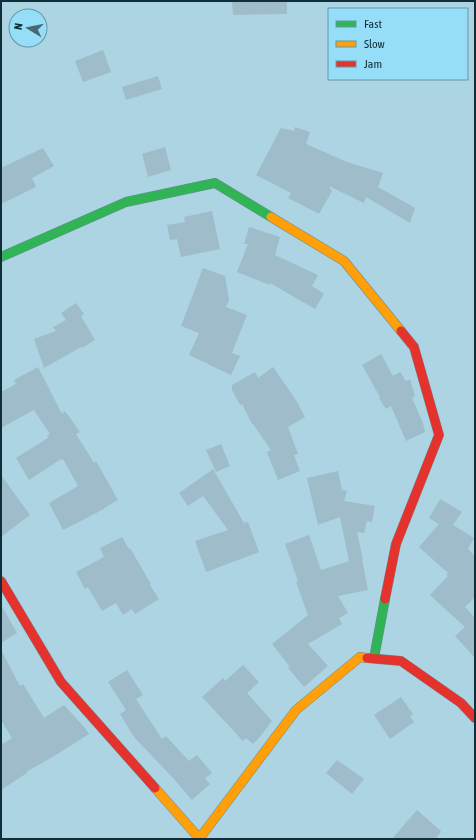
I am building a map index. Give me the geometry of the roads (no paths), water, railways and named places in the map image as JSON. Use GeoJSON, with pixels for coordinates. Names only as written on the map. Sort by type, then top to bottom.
{"type":"FeatureCollection","features":[{"type":"Feature","properties":{"kind":"street"},"geometry":{"type":"LineString","coordinates":[[1,256],[126,202],[215,183],[344,262],[414,347],[439,435],[396,544],[374,658]]}},
{"type":"Feature","properties":{"kind":"street"},"geometry":{"type":"LineString","coordinates":[[1,581],[61,682],[199,838],[296,710],[360,657],[401,661],[461,703],[475,718]]}}]}
